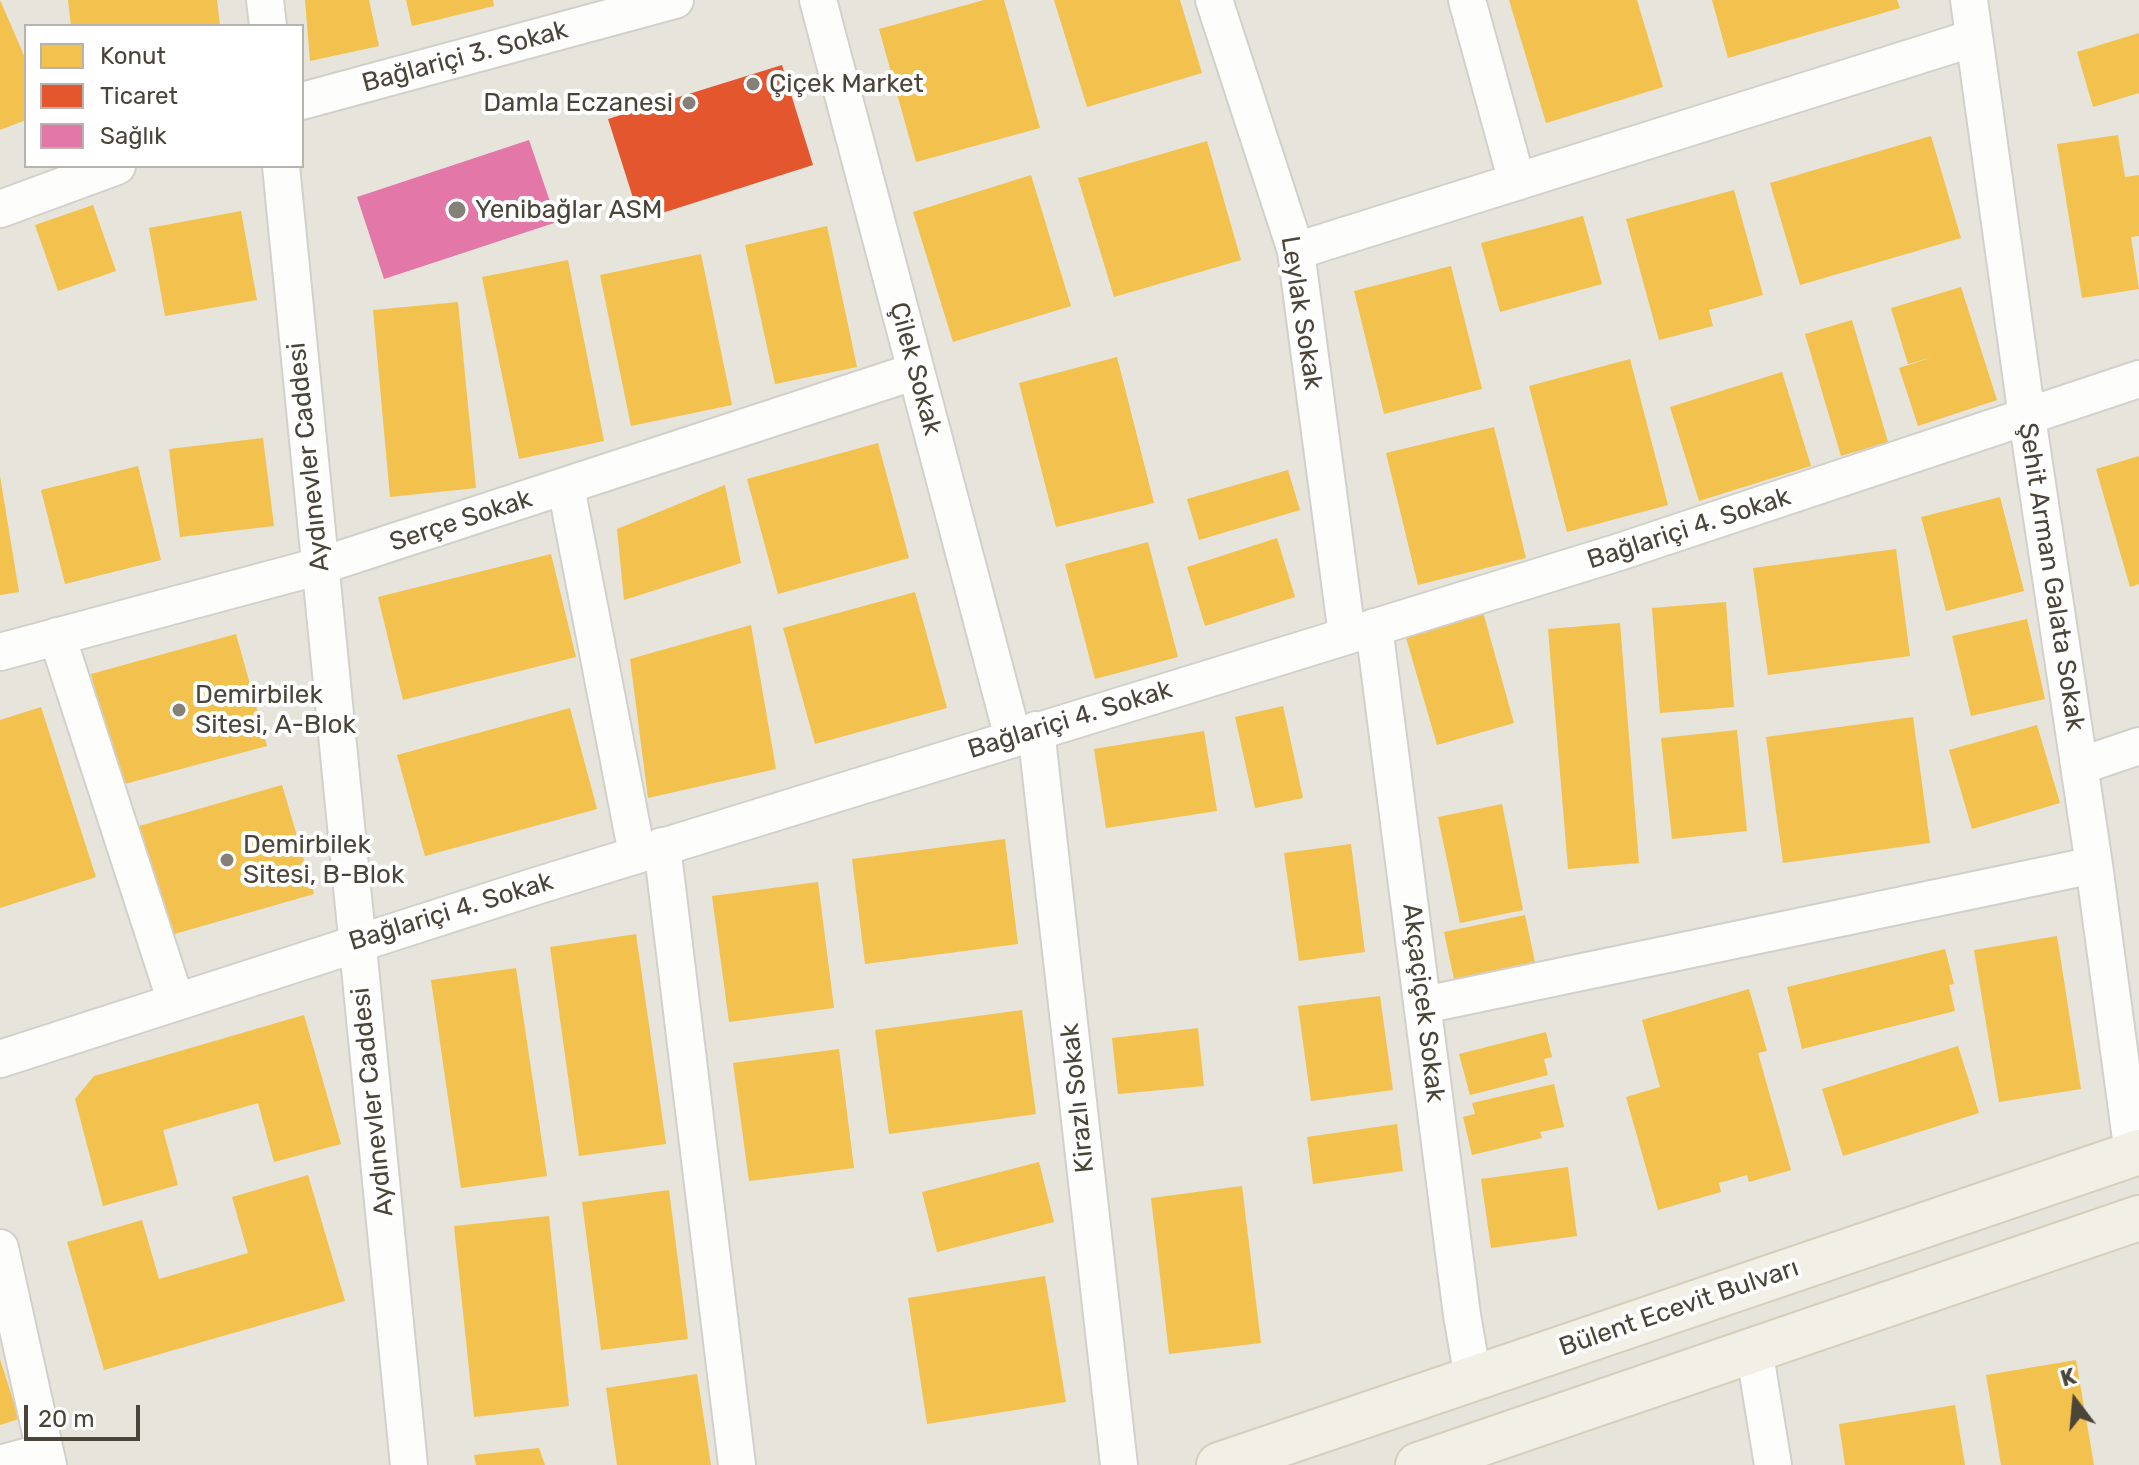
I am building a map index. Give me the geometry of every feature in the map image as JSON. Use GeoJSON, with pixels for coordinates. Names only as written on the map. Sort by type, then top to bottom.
{"type":"FeatureCollection","features":[{"type":"Feature","properties":{"kind":"main road","name":"Bülent Ecevit Bulvarı"},"geometry":{"type":"LineString","coordinates":[[1219,1465],[2136,1153]]}},
{"type":"Feature","properties":{"kind":"main road"},"geometry":{"type":"LineString","coordinates":[[1418,1465],[1754,1349],[2138,1227]]}},
{"type":"Feature","properties":{"kind":"street"},"geometry":{"type":"LineString","coordinates":[[265,0],[268,24]]}},
{"type":"Feature","properties":{"kind":"street","name":"Bağlariçi 3. Sokak"},"geometry":{"type":"LineString","coordinates":[[304,100],[577,13],[675,0]]}},
{"type":"Feature","properties":{"kind":"street","name":"Çilek Sokak"},"geometry":{"type":"LineString","coordinates":[[818,0],[916,371],[1025,734]]}},
{"type":"Feature","properties":{"kind":"street","name":"Leylak Sokak"},"geometry":{"type":"LineString","coordinates":[[1214,0],[1296,251],[1361,631]]}},
{"type":"Feature","properties":{"kind":"street"},"geometry":{"type":"LineString","coordinates":[[1467,0],[1517,182]]}},
{"type":"Feature","properties":{"kind":"street"},"geometry":{"type":"LineString","coordinates":[[1296,251],[1517,182],[1975,11]]}},
{"type":"Feature","properties":{"kind":"street","name":"Şehit Arman Galata Sokak"},"geometry":{"type":"LineString","coordinates":[[1975,11],[2027,417],[2136,1153]]}},
{"type":"Feature","properties":{"kind":"street"},"geometry":{"type":"LineString","coordinates":[[0,209],[112,168]]}},
{"type":"Feature","properties":{"kind":"street","name":"Aydınevler Caddesi"},"geometry":{"type":"LineString","coordinates":[[281,168],[409,1465]]}},
{"type":"Feature","properties":{"kind":"street","name":"Serçe Sokak"},"geometry":{"type":"LineString","coordinates":[[0,652],[320,566],[916,371]]}},
{"type":"Feature","properties":{"kind":"street","name":"Bağlariçi 4. Sokak"},"geometry":{"type":"LineString","coordinates":[[0,1059],[649,850],[1616,553],[2139,379]]}},
{"type":"Feature","properties":{"kind":"street"},"geometry":{"type":"LineString","coordinates":[[566,487],[649,850],[737,1465]]}},
{"type":"Feature","properties":{"kind":"street","name":"Akçaçiçek Sokak"},"geometry":{"type":"LineString","coordinates":[[1361,631],[1424,1005],[1462,1315],[1473,1378]]}},
{"type":"Feature","properties":{"kind":"street"},"geometry":{"type":"LineString","coordinates":[[57,636],[176,1002]]}},
{"type":"Feature","properties":{"kind":"street","name":"Kirazlı Sokak"},"geometry":{"type":"LineString","coordinates":[[1025,734],[1119,1465]]}},
{"type":"Feature","properties":{"kind":"street"},"geometry":{"type":"LineString","coordinates":[[2080,766],[2139,746]]}},
{"type":"Feature","properties":{"kind":"street"},"geometry":{"type":"LineString","coordinates":[[1424,1005],[2094,865]]}},
{"type":"Feature","properties":{"kind":"street"},"geometry":{"type":"LineString","coordinates":[[0,1248],[46,1458],[0,1464]]}},
{"type":"Feature","properties":{"kind":"street"},"geometry":{"type":"LineString","coordinates":[[1754,1349],[1773,1465]]}},
{"type":"Feature","properties":{"kind":"shaded area"},"geometry":{"type":"Polygon","coordinates":[[[0,0],[2139,0],[2139,1465],[0,1465],[0,0]]]}},
{"type":"Feature","properties":{"kind":"building: Konut"},"geometry":{"type":"Polygon","coordinates":[[[0,0],[24,55],[24,121],[0,130],[0,0]]]}},
{"type":"Feature","properties":{"kind":"building: Konut"},"geometry":{"type":"Polygon","coordinates":[[[68,0],[217,0],[220,24],[71,24],[68,0]]]}},
{"type":"Feature","properties":{"kind":"building: Konut"},"geometry":{"type":"Polygon","coordinates":[[[305,0],[369,0],[379,46],[310,61],[305,0]]]}},
{"type":"Feature","properties":{"kind":"building: Konut"},"geometry":{"type":"Polygon","coordinates":[[[406,0],[493,0],[494,6],[412,26],[406,0]]]}},
{"type":"Feature","properties":{"kind":"building: Konut"},"geometry":{"type":"Polygon","coordinates":[[[984,0],[1004,0],[1040,128],[916,162],[879,29],[984,0]]]}},
{"type":"Feature","properties":{"kind":"building: Konut"},"geometry":{"type":"Polygon","coordinates":[[[1054,0],[1180,0],[1202,73],[1087,107],[1054,0]]]}},
{"type":"Feature","properties":{"kind":"building: Konut"},"geometry":{"type":"Polygon","coordinates":[[[1509,0],[1637,0],[1663,87],[1546,123],[1509,0]]]}},
{"type":"Feature","properties":{"kind":"building: Konut"},"geometry":{"type":"Polygon","coordinates":[[[1712,0],[1897,0],[1900,8],[1728,58],[1712,0]]]}},
{"type":"Feature","properties":{"kind":"building: Konut"},"geometry":{"type":"Polygon","coordinates":[[[2139,33],[2139,93],[2093,107],[2077,52],[2139,33]]]}},
{"type":"Feature","properties":{"kind":"building: Konut"},"geometry":{"type":"Polygon","coordinates":[[[2118,135],[2125,177],[2139,175],[2139,236],[2131,237],[2139,289],[2082,298],[2057,144],[2118,135]]]}},
{"type":"Feature","properties":{"kind":"building: Konut"},"geometry":{"type":"Polygon","coordinates":[[[1931,136],[1961,238],[1800,285],[1770,183],[1931,136]]]}},
{"type":"Feature","properties":{"kind":"building: Konut"},"geometry":{"type":"Polygon","coordinates":[[[1207,141],[1241,260],[1114,297],[1078,178],[1207,141]]]}},
{"type":"Feature","properties":{"kind":"building: Konut"},"geometry":{"type":"Polygon","coordinates":[[[1031,175],[1071,306],[953,342],[913,212],[1031,175]]]}},
{"type":"Feature","properties":{"kind":"building: Konut"},"geometry":{"type":"Polygon","coordinates":[[[1734,190],[1763,295],[1709,310],[1713,326],[1659,340],[1626,219],[1734,190]]]}},
{"type":"Feature","properties":{"kind":"building: Konut"},"geometry":{"type":"Polygon","coordinates":[[[93,205],[116,271],[58,291],[35,225],[93,205]]]}},
{"type":"Feature","properties":{"kind":"building: Konut"},"geometry":{"type":"Polygon","coordinates":[[[241,211],[257,300],[165,316],[149,228],[241,211]]]}},
{"type":"Feature","properties":{"kind":"building: Konut"},"geometry":{"type":"Polygon","coordinates":[[[1583,216],[1602,284],[1500,312],[1481,243],[1583,216]]]}},
{"type":"Feature","properties":{"kind":"building: Konut"},"geometry":{"type":"Polygon","coordinates":[[[827,226],[857,367],[775,384],[745,245],[827,226]]]}},
{"type":"Feature","properties":{"kind":"building: Konut"},"geometry":{"type":"Polygon","coordinates":[[[701,254],[732,405],[631,426],[600,275],[701,254]]]}},
{"type":"Feature","properties":{"kind":"building: Konut"},"geometry":{"type":"Polygon","coordinates":[[[568,260],[604,441],[519,459],[482,277],[568,260]]]}},
{"type":"Feature","properties":{"kind":"building: Konut"},"geometry":{"type":"Polygon","coordinates":[[[1451,266],[1482,389],[1384,414],[1354,291],[1451,266]]]}},
{"type":"Feature","properties":{"kind":"building: Konut"},"geometry":{"type":"Polygon","coordinates":[[[1961,287],[1997,400],[1918,426],[1899,368],[1933,357],[1908,364],[1891,308],[1961,287]]]}},
{"type":"Feature","properties":{"kind":"building: Konut"},"geometry":{"type":"Polygon","coordinates":[[[458,302],[476,488],[390,497],[373,310],[458,302]]]}},
{"type":"Feature","properties":{"kind":"building: Konut"},"geometry":{"type":"Polygon","coordinates":[[[1852,320],[1888,442],[1841,456],[1805,334],[1852,320]]]}},
{"type":"Feature","properties":{"kind":"building: Konut"},"geometry":{"type":"Polygon","coordinates":[[[1117,357],[1154,503],[1056,527],[1019,383],[1117,357]]]}},
{"type":"Feature","properties":{"kind":"building: Konut"},"geometry":{"type":"Polygon","coordinates":[[[1630,359],[1668,505],[1567,532],[1529,386],[1630,359]]]}},
{"type":"Feature","properties":{"kind":"building: Konut"},"geometry":{"type":"Polygon","coordinates":[[[1782,372],[1811,466],[1699,501],[1670,407],[1782,372]]]}},
{"type":"Feature","properties":{"kind":"building: Konut"},"geometry":{"type":"Polygon","coordinates":[[[1494,427],[1526,558],[1418,585],[1386,453],[1494,427]]]}},
{"type":"Feature","properties":{"kind":"building: Konut"},"geometry":{"type":"Polygon","coordinates":[[[263,438],[274,526],[180,537],[169,449],[263,438]]]}},
{"type":"Feature","properties":{"kind":"building: Konut"},"geometry":{"type":"Polygon","coordinates":[[[878,443],[909,558],[778,594],[747,479],[878,443]]]}},
{"type":"Feature","properties":{"kind":"building: Konut"},"geometry":{"type":"Polygon","coordinates":[[[2139,456],[2139,584],[2130,587],[2096,469],[2139,456]]]}},
{"type":"Feature","properties":{"kind":"building: Konut"},"geometry":{"type":"Polygon","coordinates":[[[138,466],[161,560],[65,584],[41,490],[138,466]]]}},
{"type":"Feature","properties":{"kind":"building: Konut"},"geometry":{"type":"Polygon","coordinates":[[[1288,470],[1300,510],[1199,540],[1187,499],[1288,470]]]}},
{"type":"Feature","properties":{"kind":"building: Konut"},"geometry":{"type":"Polygon","coordinates":[[[0,476],[19,592],[0,595],[0,476]]]}},
{"type":"Feature","properties":{"kind":"building: Konut"},"geometry":{"type":"Polygon","coordinates":[[[725,485],[741,563],[624,600],[617,529],[725,485]]]}},
{"type":"Feature","properties":{"kind":"building: Konut"},"geometry":{"type":"Polygon","coordinates":[[[2000,497],[2024,591],[1946,611],[1921,517],[2000,497]]]}},
{"type":"Feature","properties":{"kind":"building: Konut"},"geometry":{"type":"Polygon","coordinates":[[[1277,538],[1295,597],[1205,626],[1187,567],[1277,538]]]}},
{"type":"Feature","properties":{"kind":"building: Konut"},"geometry":{"type":"Polygon","coordinates":[[[1148,542],[1178,657],[1095,679],[1065,564],[1148,542]]]}},
{"type":"Feature","properties":{"kind":"building: Konut"},"geometry":{"type":"Polygon","coordinates":[[[1896,549],[1910,656],[1768,675],[1753,568],[1896,549]]]}},
{"type":"Feature","properties":{"kind":"building: Konut"},"geometry":{"type":"Polygon","coordinates":[[[551,554],[576,657],[403,700],[378,597],[551,554]]]}},
{"type":"Feature","properties":{"kind":"building: Konut"},"geometry":{"type":"Polygon","coordinates":[[[915,592],[947,708],[815,744],[783,628],[915,592]]]}},
{"type":"Feature","properties":{"kind":"building: Konut"},"geometry":{"type":"Polygon","coordinates":[[[1726,602],[1734,707],[1660,713],[1652,608],[1726,602]]]}},
{"type":"Feature","properties":{"kind":"building: Konut"},"geometry":{"type":"Polygon","coordinates":[[[1483,612],[1514,723],[1437,745],[1405,634],[1483,612]]]}},
{"type":"Feature","properties":{"kind":"building: Konut"},"geometry":{"type":"Polygon","coordinates":[[[2027,619],[2045,699],[1971,716],[1952,636],[2027,619]]]}},
{"type":"Feature","properties":{"kind":"building: Konut"},"geometry":{"type":"Polygon","coordinates":[[[1620,623],[1639,863],[1568,869],[1548,629],[1620,623]]]}},
{"type":"Feature","properties":{"kind":"building: Konut"},"geometry":{"type":"Polygon","coordinates":[[[751,625],[776,769],[648,798],[630,659],[751,625]]]}},
{"type":"Feature","properties":{"kind":"building: Konut","name":"Demirbilek Sitesi, A-Blok"},"geometry":{"type":"Polygon","coordinates":[[[236,634],[267,746],[121,785],[91,674],[236,634]]]}},
{"type":"Feature","properties":{"kind":"building: Konut"},"geometry":{"type":"Polygon","coordinates":[[[1283,706],[1303,798],[1255,808],[1235,717],[1283,706]]]}},
{"type":"Feature","properties":{"kind":"building: Konut"},"geometry":{"type":"Polygon","coordinates":[[[41,707],[96,877],[0,908],[0,720],[41,707]]]}},
{"type":"Feature","properties":{"kind":"building: Konut"},"geometry":{"type":"Polygon","coordinates":[[[570,708],[597,809],[425,856],[397,755],[570,708]]]}},
{"type":"Feature","properties":{"kind":"building: Konut"},"geometry":{"type":"Polygon","coordinates":[[[1913,717],[1930,843],[1783,863],[1766,737],[1913,717]]]}},
{"type":"Feature","properties":{"kind":"building: Konut"},"geometry":{"type":"Polygon","coordinates":[[[2037,725],[2060,803],[1972,829],[1949,750],[2037,725]]]}},
{"type":"Feature","properties":{"kind":"building: Konut"},"geometry":{"type":"Polygon","coordinates":[[[1737,730],[1747,831],[1672,839],[1661,738],[1737,730]]]}},
{"type":"Feature","properties":{"kind":"building: Konut"},"geometry":{"type":"Polygon","coordinates":[[[1204,731],[1217,811],[1106,828],[1094,749],[1204,731]]]}},
{"type":"Feature","properties":{"kind":"building: Konut","name":"Demirbilek Sitesi, B-Blok"},"geometry":{"type":"Polygon","coordinates":[[[282,785],[314,894],[171,935],[139,826],[282,785]]]}},
{"type":"Feature","properties":{"kind":"building: Konut"},"geometry":{"type":"Polygon","coordinates":[[[1502,804],[1523,910],[1460,923],[1438,817],[1502,804]]]}},
{"type":"Feature","properties":{"kind":"building: Konut"},"geometry":{"type":"Polygon","coordinates":[[[1005,839],[1018,944],[865,964],[852,859],[1005,839]]]}},
{"type":"Feature","properties":{"kind":"building: Konut"},"geometry":{"type":"Polygon","coordinates":[[[1351,844],[1365,952],[1299,961],[1284,853],[1351,844]]]}},
{"type":"Feature","properties":{"kind":"building: Konut"},"geometry":{"type":"Polygon","coordinates":[[[818,882],[834,1008],[729,1022],[712,896],[818,882]]]}},
{"type":"Feature","properties":{"kind":"building: Konut"},"geometry":{"type":"Polygon","coordinates":[[[1525,915],[1535,962],[1454,979],[1444,932],[1525,915]]]}},
{"type":"Feature","properties":{"kind":"building: Konut"},"geometry":{"type":"Polygon","coordinates":[[[636,934],[666,1144],[579,1156],[550,947],[636,934]]]}},
{"type":"Feature","properties":{"kind":"building: Konut"},"geometry":{"type":"Polygon","coordinates":[[[2057,936],[2081,1089],[1999,1102],[1974,950],[2057,936]]]}},
{"type":"Feature","properties":{"kind":"building: Konut"},"geometry":{"type":"Polygon","coordinates":[[[1945,949],[1954,984],[1949,985],[1955,1011],[1802,1049],[1787,987],[1945,949]]]}},
{"type":"Feature","properties":{"kind":"building: Konut"},"geometry":{"type":"Polygon","coordinates":[[[516,968],[547,1176],[461,1188],[431,980],[516,968]]]}},
{"type":"Feature","properties":{"kind":"building: Konut"},"geometry":{"type":"Polygon","coordinates":[[[1749,989],[1767,1051],[1758,1053],[1791,1170],[1749,1182],[1747,1175],[1719,1183],[1721,1192],[1658,1210],[1626,1097],[1660,1087],[1642,1020],[1749,989]]]}},
{"type":"Feature","properties":{"kind":"building: Konut"},"geometry":{"type":"Polygon","coordinates":[[[1380,996],[1393,1090],[1311,1101],[1298,1006],[1380,996]]]}},
{"type":"Feature","properties":{"kind":"building: Konut"},"geometry":{"type":"Polygon","coordinates":[[[1022,1010],[1036,1114],[889,1134],[875,1030],[1022,1010]]]}},
{"type":"Feature","properties":{"kind":"building: Konut"},"geometry":{"type":"Polygon","coordinates":[[[304,1015],[341,1144],[274,1162],[258,1103],[163,1130],[178,1185],[103,1206],[75,1099],[94,1076],[304,1015]]]}},
{"type":"Feature","properties":{"kind":"building: Konut"},"geometry":{"type":"Polygon","coordinates":[[[1198,1028],[1204,1086],[1118,1094],[1112,1038],[1198,1028]]]}},
{"type":"Feature","properties":{"kind":"building: Konut"},"geometry":{"type":"Polygon","coordinates":[[[1546,1032],[1552,1057],[1544,1059],[1548,1075],[1470,1095],[1459,1054],[1546,1032]]]}},
{"type":"Feature","properties":{"kind":"building: Konut"},"geometry":{"type":"Polygon","coordinates":[[[1958,1046],[1979,1113],[1843,1156],[1822,1089],[1958,1046]]]}},
{"type":"Feature","properties":{"kind":"building: Konut"},"geometry":{"type":"Polygon","coordinates":[[[839,1049],[854,1168],[749,1181],[733,1063],[839,1049]]]}},
{"type":"Feature","properties":{"kind":"building: Konut"},"geometry":{"type":"Polygon","coordinates":[[[1554,1084],[1564,1127],[1540,1132],[1542,1138],[1472,1155],[1463,1117],[1475,1114],[1472,1103],[1554,1084]]]}},
{"type":"Feature","properties":{"kind":"building: Konut"},"geometry":{"type":"Polygon","coordinates":[[[1397,1124],[1403,1171],[1313,1184],[1307,1137],[1397,1124]]]}},
{"type":"Feature","properties":{"kind":"building: Konut"},"geometry":{"type":"Polygon","coordinates":[[[1039,1162],[1054,1222],[937,1252],[922,1192],[1039,1162]]]}},
{"type":"Feature","properties":{"kind":"building: Konut"},"geometry":{"type":"Polygon","coordinates":[[[1568,1167],[1577,1236],[1491,1248],[1481,1179],[1568,1167]]]}},
{"type":"Feature","properties":{"kind":"building: Konut"},"geometry":{"type":"Polygon","coordinates":[[[308,1175],[345,1301],[104,1370],[67,1242],[142,1220],[159,1279],[248,1253],[232,1197],[308,1175]]]}},
{"type":"Feature","properties":{"kind":"building: Konut"},"geometry":{"type":"Polygon","coordinates":[[[1242,1186],[1261,1343],[1169,1354],[1151,1198],[1242,1186]]]}},
{"type":"Feature","properties":{"kind":"building: Konut"},"geometry":{"type":"Polygon","coordinates":[[[669,1190],[688,1339],[601,1350],[582,1202],[669,1190]]]}},
{"type":"Feature","properties":{"kind":"building: Konut"},"geometry":{"type":"Polygon","coordinates":[[[549,1216],[569,1406],[474,1417],[454,1226],[549,1216]]]}},
{"type":"Feature","properties":{"kind":"building: Konut"},"geometry":{"type":"Polygon","coordinates":[[[1045,1276],[1066,1402],[927,1424],[908,1298],[1045,1276]]]}},
{"type":"Feature","properties":{"kind":"building: Konut"},"geometry":{"type":"Polygon","coordinates":[[[0,1359],[19,1419],[0,1425],[0,1359]]]}},
{"type":"Feature","properties":{"kind":"building: Konut"},"geometry":{"type":"Polygon","coordinates":[[[2076,1360],[2094,1465],[2001,1465],[1986,1375],[2076,1360]]]}},
{"type":"Feature","properties":{"kind":"building: Konut"},"geometry":{"type":"Polygon","coordinates":[[[697,1374],[711,1465],[617,1465],[606,1388],[697,1374]]]}},
{"type":"Feature","properties":{"kind":"building: Konut"},"geometry":{"type":"Polygon","coordinates":[[[1955,1405],[1965,1465],[1845,1465],[1839,1424],[1955,1405]]]}},
{"type":"Feature","properties":{"kind":"building: Konut"},"geometry":{"type":"Polygon","coordinates":[[[539,1448],[545,1465],[476,1465],[474,1455],[539,1448]]]}},
{"type":"Feature","properties":{"kind":"building: Ticaret"},"geometry":{"type":"Polygon","coordinates":[[[782,65],[813,165],[640,220],[608,119],[782,65]]]}},
{"type":"Feature","properties":{"kind":"building: Sağlık","name":"Yenibağlar ASM"},"geometry":{"type":"Polygon","coordinates":[[[529,140],[557,222],[384,279],[357,197],[529,140]]]}},
{"type":"Feature","properties":{"kind":"place","name":"Çiçek Market"},"geometry":{"type":"Point","coordinates":[753,84]}},
{"type":"Feature","properties":{"kind":"place","name":"Damla Eczanesi"},"geometry":{"type":"Point","coordinates":[689,103]}},
{"type":"Feature","properties":{"kind":"place","name":"Yenibağlar ASM"},"geometry":{"type":"Point","coordinates":[457,210]}},
{"type":"Feature","properties":{"kind":"place","name":"Demirbilek Sitesi, A-Blok"},"geometry":{"type":"Point","coordinates":[179,710]}},
{"type":"Feature","properties":{"kind":"place","name":"Demirbilek Sitesi, B-Blok"},"geometry":{"type":"Point","coordinates":[227,860]}}]}
